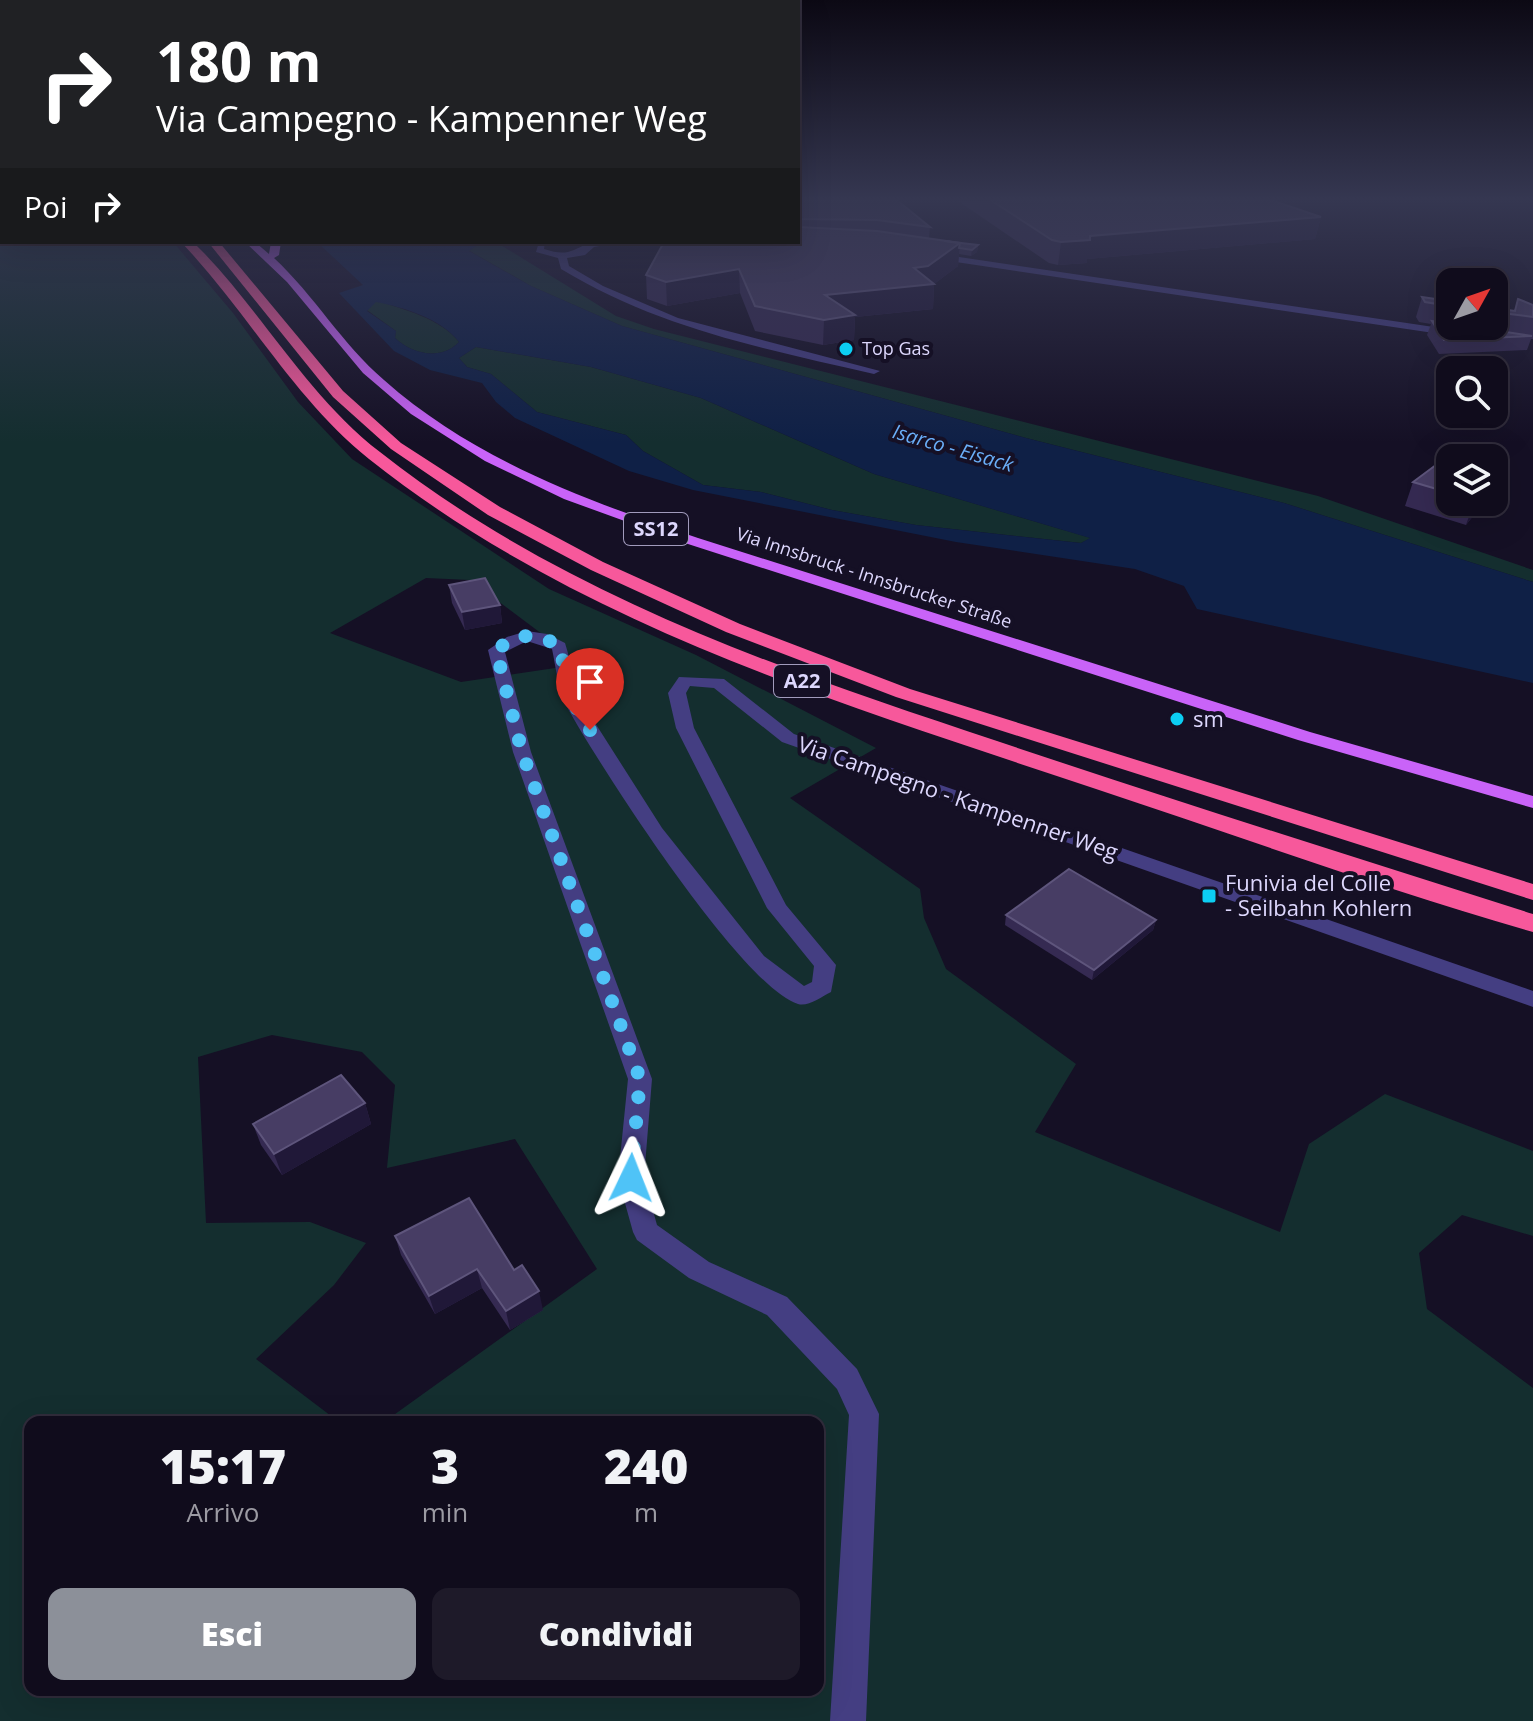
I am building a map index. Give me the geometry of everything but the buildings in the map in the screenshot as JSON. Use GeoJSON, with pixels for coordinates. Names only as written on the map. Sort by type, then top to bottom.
{"type":"FeatureCollection","features":[{"type":"Feature","properties":{"kind":"highway","name":"A22"},"geometry":{"type":"LineString","coordinates":[[222,281],[315,400],[374,456],[466,519],[569,581],[780,674],[1079,777],[1533,923]]}},
{"type":"Feature","properties":{"kind":"highway","name":"A22"},"geometry":{"type":"LineString","coordinates":[[245,281],[338,394],[396,446],[494,511],[597,566],[733,628],[903,693],[1533,892]]}},
{"type":"Feature","properties":{"kind":"main road","name":"Via Innsbruck - Innsbrucker Straße"},"geometry":{"type":"LineString","coordinates":[[289,281],[330,331],[379,383],[404,404],[530,480],[610,513],[693,541],[1304,736],[1533,802]]}},
{"type":"Feature","properties":{"kind":"street"},"geometry":{"type":"LineString","coordinates":[[587,281],[646,311],[874,371]]}},
{"type":"Feature","properties":{"kind":"street"},"geometry":{"type":"LineString","coordinates":[[1103,281],[1436,330]]}},
{"type":"Feature","properties":{"kind":"street","name":"Via Campegno - Kampenner Weg"},"geometry":{"type":"LineString","coordinates":[[848,1721],[864,1414],[847,1379],[777,1306],[699,1270],[646,1232],[631,1178],[640,1079],[522,752],[496,650],[517,635],[539,635],[559,646],[574,704],[655,832],[756,961],[802,997],[823,986],[825,965],[777,908],[685,728],[677,693],[685,681],[718,683],[788,738],[1533,999]]}},
{"type":"Feature","properties":{"kind":"green space"},"geometry":{"type":"Polygon","coordinates":[[[0,281],[206,281],[298,402],[352,459],[549,589],[696,655],[876,748],[790,798],[920,889],[924,918],[946,969],[1076,1064],[1035,1132],[1280,1232],[1309,1144],[1385,1094],[1533,1151],[1533,1236],[1462,1215],[1419,1253],[1427,1309],[1533,1388],[1533,1721],[0,1721],[0,281]],[[426,578],[330,633],[461,682],[582,664],[470,580],[426,578]],[[272,1035],[198,1057],[206,1223],[310,1222],[366,1243],[334,1285],[256,1359],[331,1416],[24,1416],[24,1696],[824,1696],[824,1416],[392,1416],[597,1269],[515,1139],[387,1168],[395,1085],[362,1052],[272,1035]]]}},
{"type":"Feature","properties":{"kind":"green space"},"geometry":{"type":"Polygon","coordinates":[[[523,281],[560,281],[616,316],[654,329],[1318,496],[1533,570],[1533,582],[1284,503],[1026,438],[622,326],[523,281]]]}},
{"type":"Feature","properties":{"kind":"green space"},"geometry":{"type":"Polygon","coordinates":[[[376,301],[432,321],[459,342],[444,352],[427,353],[410,348],[395,338],[396,331],[367,310],[376,301]]]}},
{"type":"Feature","properties":{"kind":"green space"},"geometry":{"type":"Polygon","coordinates":[[[476,347],[591,367],[701,398],[874,474],[1091,538],[1081,543],[916,525],[832,510],[761,492],[703,485],[643,451],[626,435],[537,412],[491,374],[467,367],[459,358],[476,347]]]}},
{"type":"Feature","properties":{"kind":"water","name":"Isarco - Eisack"},"geometry":{"type":"Polygon","coordinates":[[[359,281],[523,281],[622,326],[1026,438],[1284,503],[1533,582],[1533,683],[1197,609],[1184,586],[1135,569],[956,542],[693,490],[629,471],[515,418],[496,402],[482,383],[430,370],[394,351],[339,293],[363,285],[359,281]],[[376,302],[367,311],[396,331],[395,338],[402,344],[418,351],[444,352],[459,342],[443,327],[410,311],[376,302]],[[476,347],[459,358],[467,367],[491,374],[537,412],[626,435],[643,451],[703,485],[761,492],[832,510],[916,525],[1081,543],[1090,538],[874,474],[701,398],[591,367],[476,347]]]}},
{"type":"Feature","properties":{"kind":"place","name":"Top Gas"},"geometry":{"type":"Point","coordinates":[846,349]}},
{"type":"Feature","properties":{"kind":"place","name":"sm"},"geometry":{"type":"Point","coordinates":[1177,719]}},
{"type":"Feature","properties":{"kind":"place","name":"Funivia del Colle - Seilbahn Kohlern"},"geometry":{"type":"Point","coordinates":[1209,896]}},
{"type":"Feature","properties":{"kind":"route"},"geometry":{"type":"LineString","coordinates":[[590,730],[574,704],[559,646],[539,635],[517,635],[496,650],[522,752],[640,1079],[631,1178]]}}]}
